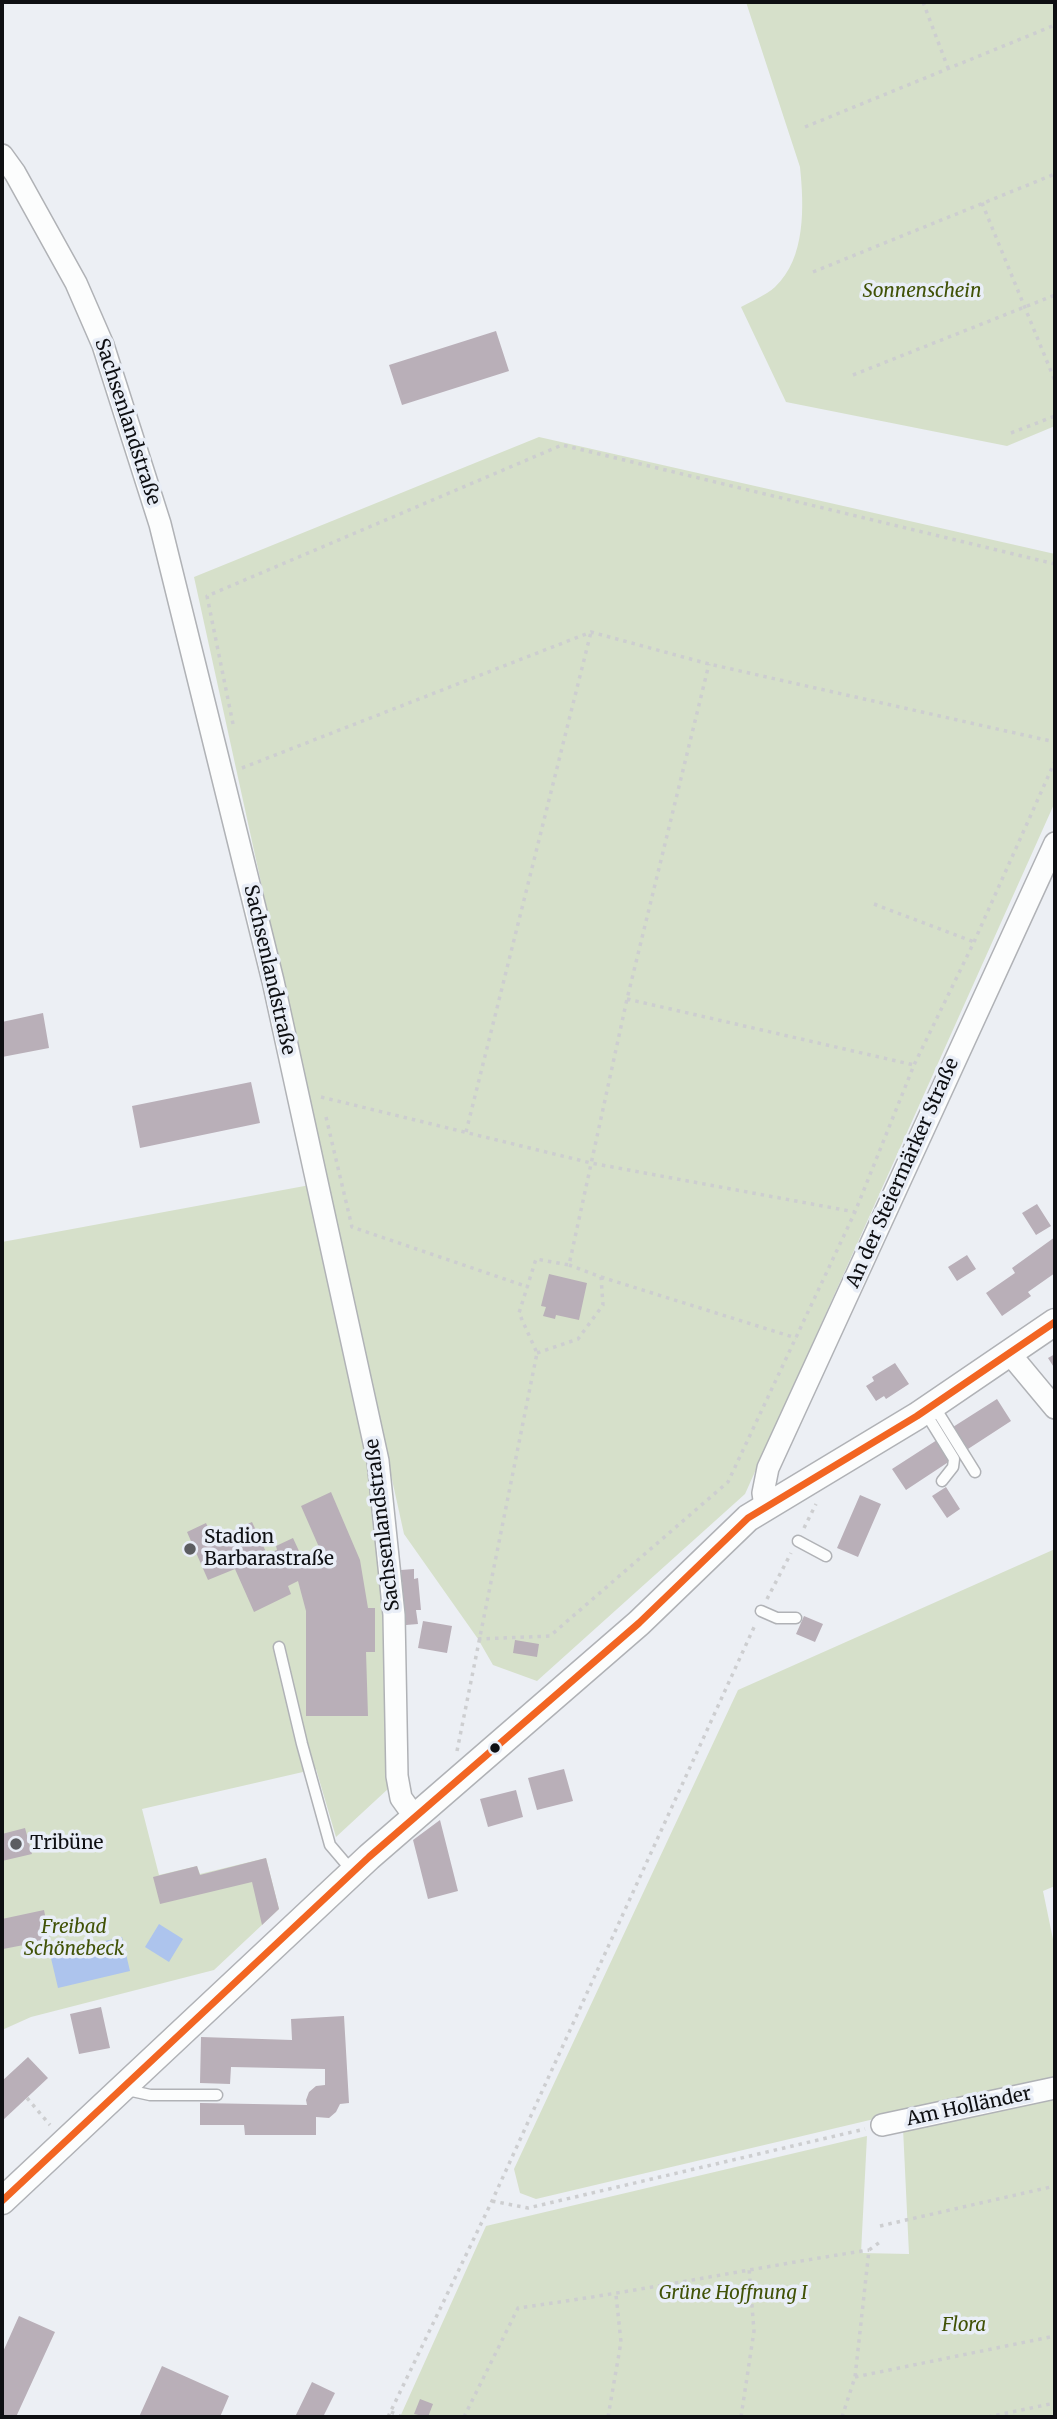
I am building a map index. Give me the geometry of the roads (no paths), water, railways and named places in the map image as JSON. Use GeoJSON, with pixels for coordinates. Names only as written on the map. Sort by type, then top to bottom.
{"type":"FeatureCollection","features":[{"type":"Feature","properties":{"kind":"street","name":"Sachsenlandstraße"},"geometry":{"type":"LineString","coordinates":[[2,155],[15,173],[70,273],[103,345],[167,551],[273,981],[378,1461],[394,1615],[397,1776],[401,1798],[414,1816]]}},
{"type":"Feature","properties":{"kind":"street","name":"An der Steiermärker Straße"},"geometry":{"type":"LineString","coordinates":[[765,1506],[768,1468],[1055,843]]}},
{"type":"Feature","properties":{"kind":"street"},"geometry":{"type":"LineString","coordinates":[[2,2201],[414,1816],[639,1623],[730,1533],[765,1506],[929,1409],[1055,1322]]}},
{"type":"Feature","properties":{"kind":"street"},"geometry":{"type":"LineString","coordinates":[[1010,1354],[1055,1408]]}},
{"type":"Feature","properties":{"kind":"street","name":"Am Holländer"},"geometry":{"type":"LineString","coordinates":[[882,2125],[1055,2088]]}},
{"type":"Feature","properties":{"kind":"lane"},"geometry":{"type":"LineString","coordinates":[[929,1409],[975,1472]]}},
{"type":"Feature","properties":{"kind":"lane"},"geometry":{"type":"LineString","coordinates":[[929,1409],[954,1459],[953,1467],[942,1480]]}},
{"type":"Feature","properties":{"kind":"lane"},"geometry":{"type":"LineString","coordinates":[[798,1541],[827,1556]]}},
{"type":"Feature","properties":{"kind":"lane"},"geometry":{"type":"LineString","coordinates":[[761,1611],[777,1618],[796,1618]]}},
{"type":"Feature","properties":{"kind":"lane"},"geometry":{"type":"LineString","coordinates":[[279,1647],[330,1845],[353,1872]]}},
{"type":"Feature","properties":{"kind":"lane"},"geometry":{"type":"LineString","coordinates":[[121,2088],[150,2095],[218,2095]]}},
{"type":"Feature","properties":{"kind":"water"},"geometry":{"type":"Polygon","coordinates":[[[159,1924],[183,1939],[169,1962],[145,1947],[159,1924]]]}},
{"type":"Feature","properties":{"kind":"water"},"geometry":{"type":"Polygon","coordinates":[[[122,1937],[130,1971],[58,1988],[50,1954],[122,1937]]]}},
{"type":"Feature","properties":{"kind":"place","name":"Stadion Barbarastraße"},"geometry":{"type":"Point","coordinates":[190,1549]}},
{"type":"Feature","properties":{"kind":"place","name":"Tribüne"},"geometry":{"type":"Point","coordinates":[16,1844]}},
{"type":"Feature","properties":{"kind":"park label","name":"Sonnenschein"},"geometry":{"type":"Point","coordinates":[922,292]}},
{"type":"Feature","properties":{"kind":"park label","name":"Freibad Schönebeck"},"geometry":{"type":"Point","coordinates":[74,1939]}},
{"type":"Feature","properties":{"kind":"park label","name":"Grüne Hoffnung I"},"geometry":{"type":"Point","coordinates":[733,2294]}},
{"type":"Feature","properties":{"kind":"park label","name":"Flora"},"geometry":{"type":"Point","coordinates":[964,2326]}}]}
